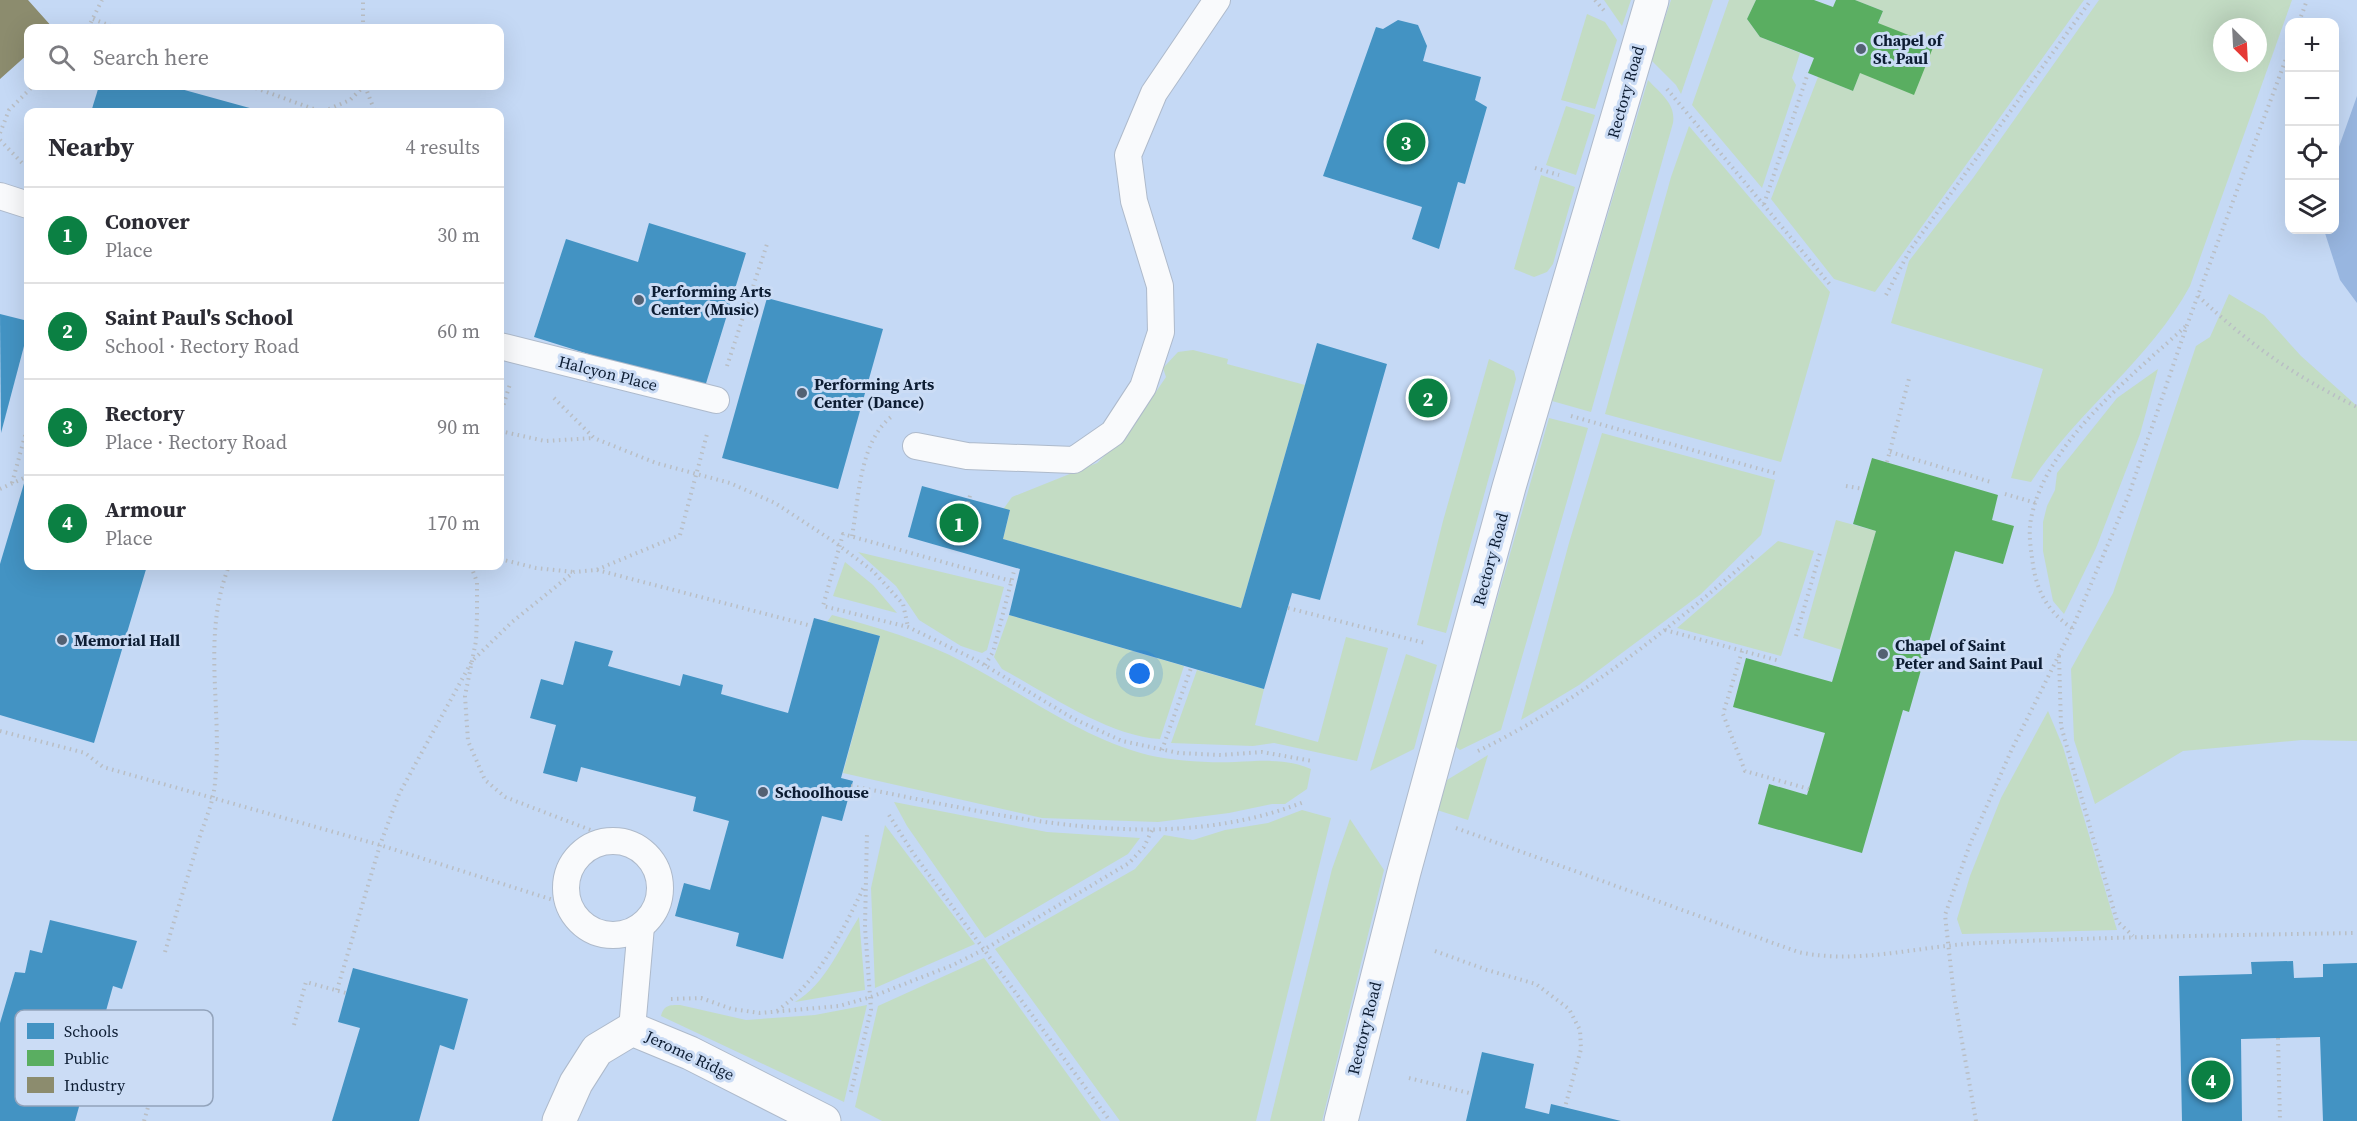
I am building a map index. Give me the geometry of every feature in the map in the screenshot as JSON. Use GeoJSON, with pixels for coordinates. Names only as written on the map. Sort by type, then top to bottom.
{"type":"FeatureCollection","features":[{"type":"Feature","properties":{"kind":"street","name":"Rectory Road"},"geometry":{"type":"LineString","coordinates":[[1341,1121],[1404,872],[1464,653],[1533,405],[1652,0]]}},
{"type":"Feature","properties":{"kind":"street","name":"Jerome Ridge"},"geometry":{"type":"LineString","coordinates":[[559,1121],[576,1083],[597,1050],[633,1013],[690,1053],[824,1121]]}},
{"type":"Feature","properties":{"kind":"lane"},"geometry":{"type":"LineString","coordinates":[[916,446],[967,456],[1074,460],[1113,433],[1143,387],[1161,332],[1160,286],[1134,201],[1128,155],[1154,93],[1217,0]]}},
{"type":"Feature","properties":{"kind":"lane"},"geometry":{"type":"LineString","coordinates":[[0,196],[24,204]]}},
{"type":"Feature","properties":{"kind":"lane","name":"Halcyon Place"},"geometry":{"type":"LineString","coordinates":[[504,347],[716,400]]}},
{"type":"Feature","properties":{"kind":"lane"},"geometry":{"type":"LineString","coordinates":[[633,1013],[641,926],[659,900],[660,883],[656,868],[646,854],[634,845],[619,841],[604,841],[578,856],[570,868],[566,883],[569,905],[582,923],[594,932],[610,935],[626,933],[641,926]]}},
{"type":"Feature","properties":{"kind":"path"},"geometry":{"type":"LineString","coordinates":[[90,24],[102,0]]}},
{"type":"Feature","properties":{"kind":"path"},"geometry":{"type":"LineString","coordinates":[[363,0],[363,24]]}},
{"type":"Feature","properties":{"kind":"path"},"geometry":{"type":"LineString","coordinates":[[1595,0],[1636,53],[1832,287]]}},
{"type":"Feature","properties":{"kind":"path"},"geometry":{"type":"LineString","coordinates":[[1886,295],[1910,250],[1963,181],[2091,0]]}},
{"type":"Feature","properties":{"kind":"path"},"geometry":{"type":"LineString","coordinates":[[2300,18],[2307,0]]}},
{"type":"Feature","properties":{"kind":"path"},"geometry":{"type":"LineString","coordinates":[[93,19],[106,24]]}},
{"type":"Feature","properties":{"kind":"path"},"geometry":{"type":"LineString","coordinates":[[1976,1121],[1954,996],[1946,915],[1970,844],[2012,749],[2072,629],[2128,497],[2187,325],[2285,59]]}},
{"type":"Feature","properties":{"kind":"path"},"geometry":{"type":"LineString","coordinates":[[1763,205],[1808,73]]}},
{"type":"Feature","properties":{"kind":"path"},"geometry":{"type":"LineString","coordinates":[[0,133],[9,110],[29,90]]}},
{"type":"Feature","properties":{"kind":"path"},"geometry":{"type":"LineString","coordinates":[[261,90],[311,108]]}},
{"type":"Feature","properties":{"kind":"path"},"geometry":{"type":"LineString","coordinates":[[331,108],[350,100],[360,90]]}},
{"type":"Feature","properties":{"kind":"path"},"geometry":{"type":"LineString","coordinates":[[366,90],[373,108]]}},
{"type":"Feature","properties":{"kind":"path"},"geometry":{"type":"LineString","coordinates":[[0,140],[24,164]]}},
{"type":"Feature","properties":{"kind":"path"},"geometry":{"type":"LineString","coordinates":[[716,400],[767,244]]}},
{"type":"Feature","properties":{"kind":"path"},"geometry":{"type":"LineString","coordinates":[[2198,296],[2233,329],[2287,370],[2357,407]]}},
{"type":"Feature","properties":{"kind":"path"},"geometry":{"type":"LineString","coordinates":[[2072,629],[2055,617],[2048,607],[2034,574],[2030,520],[2036,503],[2046,478],[2075,434],[2187,325]]}},
{"type":"Feature","properties":{"kind":"path"},"geometry":{"type":"LineString","coordinates":[[1887,462],[1910,375]]}},
{"type":"Feature","properties":{"kind":"path"},"geometry":{"type":"LineString","coordinates":[[547,391],[594,438],[656,463],[696,476],[730,483],[775,503],[839,545],[873,571],[903,604],[908,627]]}},
{"type":"Feature","properties":{"kind":"path"},"geometry":{"type":"LineString","coordinates":[[1533,405],[1778,474]]}},
{"type":"Feature","properties":{"kind":"path"},"geometry":{"type":"LineString","coordinates":[[504,432],[545,441],[594,438]]}},
{"type":"Feature","properties":{"kind":"path"},"geometry":{"type":"LineString","coordinates":[[504,560],[536,568],[574,572],[596,570],[680,535],[707,435]]}},
{"type":"Feature","properties":{"kind":"path"},"geometry":{"type":"LineString","coordinates":[[12,483],[24,440]]}},
{"type":"Feature","properties":{"kind":"path"},"geometry":{"type":"LineString","coordinates":[[1890,452],[1991,482]]}},
{"type":"Feature","properties":{"kind":"path"},"geometry":{"type":"LineString","coordinates":[[0,489],[24,478]]}},
{"type":"Feature","properties":{"kind":"path"},"geometry":{"type":"LineString","coordinates":[[1846,486],[1863,489]]}},
{"type":"Feature","properties":{"kind":"path"},"geometry":{"type":"LineString","coordinates":[[2005,494],[2036,503]]}},
{"type":"Feature","properties":{"kind":"path"},"geometry":{"type":"LineString","coordinates":[[1011,581],[843,534],[823,606],[908,627],[985,665],[1074,719],[1122,741],[1162,750],[1221,755],[1262,752],[1312,761]]}},
{"type":"Feature","properties":{"kind":"path"},"geometry":{"type":"LineString","coordinates":[[1796,636],[1820,553]]}},
{"type":"Feature","properties":{"kind":"path"},"geometry":{"type":"LineString","coordinates":[[1468,755],[1555,708],[1640,651],[1756,554]]}},
{"type":"Feature","properties":{"kind":"path"},"geometry":{"type":"LineString","coordinates":[[165,952],[215,786],[217,744],[213,636],[218,605],[228,570]]}},
{"type":"Feature","properties":{"kind":"path"},"geometry":{"type":"LineString","coordinates":[[472,570],[477,582],[477,616],[465,696],[468,741],[485,780],[505,797],[515,802],[619,841]]}},
{"type":"Feature","properties":{"kind":"path"},"geometry":{"type":"LineString","coordinates":[[596,570],[812,626]]}},
{"type":"Feature","properties":{"kind":"path"},"geometry":{"type":"LineString","coordinates":[[985,665],[993,652],[1014,571]]}},
{"type":"Feature","properties":{"kind":"path"},"geometry":{"type":"LineString","coordinates":[[337,990],[380,845],[399,794],[472,661],[512,622],[574,572]]}},
{"type":"Feature","properties":{"kind":"path"},"geometry":{"type":"LineString","coordinates":[[1288,608],[1464,653]]}},
{"type":"Feature","properties":{"kind":"path"},"geometry":{"type":"LineString","coordinates":[[1665,630],[1780,662]]}},
{"type":"Feature","properties":{"kind":"path"},"geometry":{"type":"LineString","coordinates":[[1742,651],[1723,714],[1745,771],[1809,789]]}},
{"type":"Feature","properties":{"kind":"path"},"geometry":{"type":"LineString","coordinates":[[2059,656],[2061,726],[2117,921],[2133,936]]}},
{"type":"Feature","properties":{"kind":"path"},"geometry":{"type":"LineString","coordinates":[[1162,750],[1191,668]]}},
{"type":"Feature","properties":{"kind":"path"},"geometry":{"type":"LineString","coordinates":[[0,731],[86,753],[103,767],[380,845],[569,905]]}},
{"type":"Feature","properties":{"kind":"path"},"geometry":{"type":"LineString","coordinates":[[852,786],[1015,819],[1152,830],[1197,828],[1261,815],[1304,802]]}},
{"type":"Feature","properties":{"kind":"path"},"geometry":{"type":"LineString","coordinates":[[889,814],[913,853],[1110,1121]]}},
{"type":"Feature","properties":{"kind":"path"},"geometry":{"type":"LineString","coordinates":[[1453,827],[1798,952],[1836,958],[1950,946],[2133,936],[2357,933]]}},
{"type":"Feature","properties":{"kind":"path"},"geometry":{"type":"LineString","coordinates":[[633,1013],[701,998],[732,1009],[776,1012],[839,1006],[870,997],[953,965],[985,949],[1129,863],[1144,847],[1152,830]]}},
{"type":"Feature","properties":{"kind":"path"},"geometry":{"type":"LineString","coordinates":[[849,1099],[871,1010],[865,927],[867,831]]}},
{"type":"Feature","properties":{"kind":"path"},"geometry":{"type":"LineString","coordinates":[[776,1012],[811,982],[827,958],[866,884]]}},
{"type":"Feature","properties":{"kind":"path"},"geometry":{"type":"LineString","coordinates":[[1435,951],[1486,970],[1536,984],[1569,1009],[1580,1030],[1581,1049],[1564,1107]]}},
{"type":"Feature","properties":{"kind":"path"},"geometry":{"type":"LineString","coordinates":[[294,1024],[306,982],[346,993]]}},
{"type":"Feature","properties":{"kind":"path"},"geometry":{"type":"LineString","coordinates":[[2278,1038],[2280,1121]]}},
{"type":"Feature","properties":{"kind":"path"},"geometry":{"type":"LineString","coordinates":[[1409,1078],[1473,1094]]}},
{"type":"Feature","properties":{"kind":"path"},"geometry":{"type":"LineString","coordinates":[[144,1121],[148,1106]]}},
{"type":"Feature","properties":{"kind":"shaded area"},"geometry":{"type":"Polygon","coordinates":[[[0,0],[2357,0],[2357,1121],[0,1121],[0,0]]]}},
{"type":"Feature","properties":{"kind":"shaded area"},"geometry":{"type":"Polygon","coordinates":[[[2357,96],[2357,303],[2340,280],[2325,234],[2339,234],[2339,147],[2357,96]]]}},
{"type":"Feature","properties":{"kind":"green space"},"geometry":{"type":"Polygon","coordinates":[[[1604,0],[1631,0],[1622,26],[1604,0]]]}},
{"type":"Feature","properties":{"kind":"green space"},"geometry":{"type":"Polygon","coordinates":[[[1671,0],[1713,0],[1681,94],[1676,85],[1651,60],[1671,0]]]}},
{"type":"Feature","properties":{"kind":"green space"},"geometry":{"type":"Polygon","coordinates":[[[1729,0],[1756,0],[1747,19],[1760,37],[1800,53],[1792,78],[1796,85],[1762,188],[1692,105],[1729,0]]]}},
{"type":"Feature","properties":{"kind":"green space"},"geometry":{"type":"Polygon","coordinates":[[[1855,0],[2084,0],[1875,292],[1834,279],[1771,199],[1818,77],[1853,91],[1883,11],[1855,0]]]}},
{"type":"Feature","properties":{"kind":"green space"},"geometry":{"type":"Polygon","coordinates":[[[2099,0],[2292,0],[2267,70],[2267,18],[2213,18],[2213,72],[2266,72],[2190,286],[2174,313],[2155,338],[2049,456],[2031,482],[2011,478],[2043,369],[1891,323],[1909,261],[1973,178],[2099,0]]]}},
{"type":"Feature","properties":{"kind":"green space"},"geometry":{"type":"Polygon","coordinates":[[[1587,14],[1605,22],[1617,40],[1595,109],[1561,100],[1587,14]]]}},
{"type":"Feature","properties":{"kind":"green space"},"geometry":{"type":"Polygon","coordinates":[[[1648,80],[1670,105],[1673,123],[1591,412],[1552,401],[1648,80]]]}},
{"type":"Feature","properties":{"kind":"green space"},"geometry":{"type":"Polygon","coordinates":[[[1566,106],[1595,115],[1576,175],[1546,165],[1566,106]]]}},
{"type":"Feature","properties":{"kind":"green space"},"geometry":{"type":"Polygon","coordinates":[[[1689,126],[1830,292],[1781,462],[1605,414],[1671,177],[1689,126]]]}},
{"type":"Feature","properties":{"kind":"green space"},"geometry":{"type":"Polygon","coordinates":[[[1541,175],[1575,187],[1553,264],[1547,272],[1534,277],[1514,269],[1541,175]]]}},
{"type":"Feature","properties":{"kind":"green space"},"geometry":{"type":"Polygon","coordinates":[[[2229,294],[2264,315],[2301,356],[2357,406],[2357,741],[2302,740],[2183,751],[2095,804],[2074,740],[2071,669],[2113,593],[2196,346],[2210,337],[2229,294]]]}},
{"type":"Feature","properties":{"kind":"green space"},"geometry":{"type":"Polygon","coordinates":[[[1193,350],[1228,359],[1227,364],[1305,385],[1241,608],[1003,539],[1010,511],[1002,511],[1012,497],[1097,463],[1128,433],[1166,377],[1163,368],[1178,352],[1193,350]]]}},
{"type":"Feature","properties":{"kind":"green space"},"geometry":{"type":"Polygon","coordinates":[[[1489,359],[1514,371],[1516,379],[1446,633],[1417,625],[1443,521],[1489,359]]]}},
{"type":"Feature","properties":{"kind":"green space"},"geometry":{"type":"Polygon","coordinates":[[[2158,369],[2140,434],[2096,548],[2064,614],[2053,601],[2043,551],[2043,522],[2047,506],[2055,490],[2057,473],[2117,398],[2158,369]]]}},
{"type":"Feature","properties":{"kind":"green space"},"geometry":{"type":"Polygon","coordinates":[[[1549,418],[1588,428],[1501,730],[1460,750],[1455,746],[1549,418]]]}},
{"type":"Feature","properties":{"kind":"green space"},"geometry":{"type":"Polygon","coordinates":[[[1602,433],[1775,480],[1761,535],[1701,594],[1579,685],[1521,720],[1569,543],[1602,433]]]}},
{"type":"Feature","properties":{"kind":"green space"},"geometry":{"type":"Polygon","coordinates":[[[1836,520],[1876,531],[1842,650],[1803,638],[1836,520]]]}},
{"type":"Feature","properties":{"kind":"green space"},"geometry":{"type":"Polygon","coordinates":[[[1778,541],[1814,551],[1781,656],[1677,628],[1778,541]]]}},
{"type":"Feature","properties":{"kind":"green space"},"geometry":{"type":"Polygon","coordinates":[[[858,552],[1004,587],[987,650],[982,653],[961,646],[919,620],[896,586],[858,552]]]}},
{"type":"Feature","properties":{"kind":"green space"},"geometry":{"type":"Polygon","coordinates":[[[845,562],[873,585],[897,613],[833,596],[845,562]]]}},
{"type":"Feature","properties":{"kind":"green space"},"geometry":{"type":"Polygon","coordinates":[[[832,615],[900,635],[949,655],[988,675],[1054,715],[1123,747],[1148,755],[1180,760],[1292,763],[1311,769],[1307,789],[1285,804],[1272,804],[1229,813],[1158,822],[1042,818],[843,773],[880,636],[827,622],[832,615]]]}},
{"type":"Feature","properties":{"kind":"green space"},"geometry":{"type":"Polygon","coordinates":[[[1009,615],[1184,666],[1160,739],[1120,731],[1058,701],[1002,669],[994,657],[1009,615]]]}},
{"type":"Feature","properties":{"kind":"green space"},"geometry":{"type":"Polygon","coordinates":[[[1346,637],[1388,648],[1357,761],[1274,743],[1253,746],[1171,743],[1197,670],[1264,689],[1255,725],[1318,742],[1346,637]]]}},
{"type":"Feature","properties":{"kind":"green space"},"geometry":{"type":"Polygon","coordinates":[[[1406,654],[1437,665],[1414,749],[1370,771],[1406,654]]]}},
{"type":"Feature","properties":{"kind":"green space"},"geometry":{"type":"Polygon","coordinates":[[[2048,711],[2063,747],[2117,930],[1962,934],[1957,919],[1970,876],[2001,798],[2048,711]]]}},
{"type":"Feature","properties":{"kind":"green space"},"geometry":{"type":"Polygon","coordinates":[[[1488,755],[1468,820],[1437,810],[1447,780],[1488,755]]]}},
{"type":"Feature","properties":{"kind":"green space"},"geometry":{"type":"Polygon","coordinates":[[[894,802],[1047,832],[1140,838],[1128,854],[985,938],[907,826],[894,802]]]}},
{"type":"Feature","properties":{"kind":"green space"},"geometry":{"type":"Polygon","coordinates":[[[1302,810],[1331,818],[1256,1121],[1120,1121],[995,949],[1135,869],[1164,835],[1193,840],[1225,830],[1268,823],[1302,810]]]}},
{"type":"Feature","properties":{"kind":"green space"},"geometry":{"type":"Polygon","coordinates":[[[1350,819],[1384,870],[1322,1121],[1270,1121],[1332,869],[1350,819]]]}},
{"type":"Feature","properties":{"kind":"green space"},"geometry":{"type":"Polygon","coordinates":[[[885,825],[975,944],[875,988],[871,888],[885,825]]]}},
{"type":"Feature","properties":{"kind":"green space"},"geometry":{"type":"Polygon","coordinates":[[[859,917],[865,990],[795,1002],[806,995],[824,975],[859,917]]]}},
{"type":"Feature","properties":{"kind":"green space"},"geometry":{"type":"Polygon","coordinates":[[[984,958],[1101,1121],[882,1121],[855,1107],[878,1006],[984,958]]]}},
{"type":"Feature","properties":{"kind":"green space"},"geometry":{"type":"Polygon","coordinates":[[[680,1005],[746,1020],[815,1015],[867,1005],[844,1102],[661,1016],[668,1006],[680,1005]]]}},
{"type":"Feature","properties":{"kind":"building: Schools"},"geometry":{"type":"Polygon","coordinates":[[[1398,20],[1418,25],[1427,46],[1423,61],[1481,77],[1475,100],[1487,107],[1465,184],[1458,182],[1439,249],[1412,239],[1422,207],[1323,176],[1376,27],[1383,29],[1398,20]]]}},
{"type":"Feature","properties":{"kind":"building: Schools"},"geometry":{"type":"Polygon","coordinates":[[[98,90],[184,90],[250,108],[92,108],[98,90]]]}},
{"type":"Feature","properties":{"kind":"building: Schools","name":"Performing Arts Center (Music)"},"geometry":{"type":"Polygon","coordinates":[[[649,223],[746,253],[704,390],[534,337],[566,239],[638,262],[649,223]]]}},
{"type":"Feature","properties":{"kind":"building: Schools","name":"Performing Arts Center (Dance)"},"geometry":{"type":"Polygon","coordinates":[[[767,298],[883,329],[838,489],[722,458],[767,298]]]}},
{"type":"Feature","properties":{"kind":"building: Schools"},"geometry":{"type":"Polygon","coordinates":[[[0,314],[24,320],[24,346],[1,433],[0,314]]]}},
{"type":"Feature","properties":{"kind":"building: Schools"},"geometry":{"type":"Polygon","coordinates":[[[1317,343],[1387,364],[1320,600],[1292,593],[1264,689],[1009,615],[1020,569],[908,537],[922,486],[1010,510],[1003,539],[1241,608],[1317,343]]]}},
{"type":"Feature","properties":{"kind":"building: Schools","name":"Memorial Hall"},"geometry":{"type":"Polygon","coordinates":[[[24,483],[24,570],[146,570],[94,743],[0,715],[0,564],[24,483]]]}},
{"type":"Feature","properties":{"kind":"building: Schools","name":"Schoolhouse"},"geometry":{"type":"Polygon","coordinates":[[[814,618],[880,636],[841,778],[853,781],[842,821],[822,816],[783,959],[736,946],[739,933],[675,916],[684,883],[710,890],[729,821],[693,811],[696,797],[581,767],[577,782],[543,773],[556,725],[530,718],[541,679],[563,685],[575,641],[613,651],[608,666],[680,686],[683,674],[723,685],[721,694],[788,713],[814,618]]]}},
{"type":"Feature","properties":{"kind":"building: Schools"},"geometry":{"type":"Polygon","coordinates":[[[50,920],[137,941],[122,989],[113,986],[106,1010],[15,1010],[15,1106],[79,1106],[75,1121],[0,1121],[0,1023],[15,972],[25,973],[30,950],[42,953],[50,920]]]}},
{"type":"Feature","properties":{"kind":"building: Schools"},"geometry":{"type":"Polygon","coordinates":[[[2293,961],[2294,978],[2323,977],[2323,964],[2357,963],[2357,1121],[2323,1121],[2320,1037],[2241,1039],[2242,1121],[2182,1121],[2179,976],[2252,974],[2251,962],[2293,961]]]}},
{"type":"Feature","properties":{"kind":"building: Schools"},"geometry":{"type":"Polygon","coordinates":[[[353,968],[468,999],[454,1050],[440,1045],[419,1121],[332,1121],[360,1028],[338,1022],[353,968]]]}},
{"type":"Feature","properties":{"kind":"building: Schools"},"geometry":{"type":"Polygon","coordinates":[[[1482,1052],[1534,1064],[1525,1108],[1549,1114],[1551,1104],[1621,1121],[1466,1121],[1482,1052]]]}},
{"type":"Feature","properties":{"kind":"building: Public","name":"Chapel of St. Paul"},"geometry":{"type":"Polygon","coordinates":[[[1756,0],[1814,0],[1833,7],[1836,0],[1855,0],[1883,11],[1878,23],[1934,45],[1914,95],[1860,73],[1853,91],[1808,73],[1814,58],[1760,37],[1747,19],[1756,0]]]}},
{"type":"Feature","properties":{"kind":"building: Public","name":"Chapel of Saint Peter and Saint Paul"},"geometry":{"type":"Polygon","coordinates":[[[1872,458],[1998,495],[1992,520],[2014,526],[2003,564],[1955,551],[1909,712],[1903,710],[1862,853],[1758,824],[1769,784],[1807,795],[1825,733],[1733,707],[1746,658],[1832,682],[1876,531],[1853,524],[1872,458]]]}},
{"type":"Feature","properties":{"kind":"building: Industry"},"geometry":{"type":"Polygon","coordinates":[[[0,0],[28,0],[49,24],[24,24],[24,58],[0,79],[0,0]]]}},
{"type":"Feature","properties":{"kind":"place","name":"Chapel of St. Paul"},"geometry":{"type":"Point","coordinates":[1861,49]}},
{"type":"Feature","properties":{"kind":"place","name":"Rectory"},"geometry":{"type":"Point","coordinates":[1406,142]}},
{"type":"Feature","properties":{"kind":"place","name":"Performing Arts Center (Music)"},"geometry":{"type":"Point","coordinates":[639,300]}},
{"type":"Feature","properties":{"kind":"place","name":"Performing Arts Center (Dance)"},"geometry":{"type":"Point","coordinates":[802,393]}},
{"type":"Feature","properties":{"kind":"place","name":"Saint Paul's School"},"geometry":{"type":"Point","coordinates":[1428,398]}},
{"type":"Feature","properties":{"kind":"place","name":"Conover"},"geometry":{"type":"Point","coordinates":[959,523]}},
{"type":"Feature","properties":{"kind":"place","name":"Memorial Hall"},"geometry":{"type":"Point","coordinates":[62,640]}},
{"type":"Feature","properties":{"kind":"place","name":"Chapel of Saint Peter and Saint Paul"},"geometry":{"type":"Point","coordinates":[1883,654]}},
{"type":"Feature","properties":{"kind":"place","name":"Schoolhouse"},"geometry":{"type":"Point","coordinates":[763,792]}},
{"type":"Feature","properties":{"kind":"place","name":"Armour"},"geometry":{"type":"Point","coordinates":[2211,1080]}}]}
